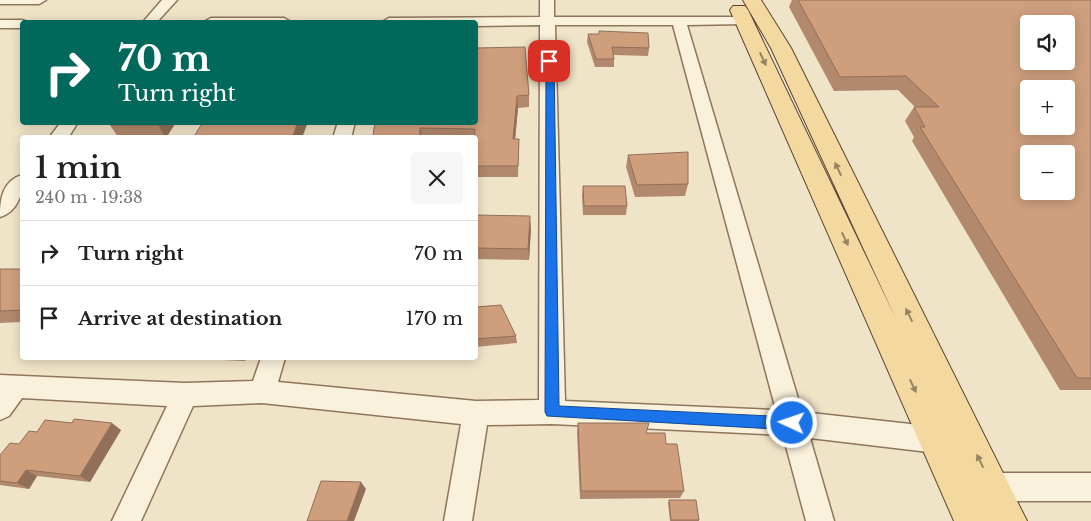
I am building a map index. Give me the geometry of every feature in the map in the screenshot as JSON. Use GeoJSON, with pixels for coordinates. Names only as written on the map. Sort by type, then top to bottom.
{"type":"FeatureCollection","features":[{"type":"Feature","properties":{"kind":"main road"},"geometry":{"type":"LineString","coordinates":[[743,7],[973,521]]}},
{"type":"Feature","properties":{"kind":"main road"},"geometry":{"type":"LineString","coordinates":[[743,7],[781,48],[1008,521]]}},
{"type":"Feature","properties":{"kind":"street"},"geometry":{"type":"LineString","coordinates":[[0,0],[39,0]]}},
{"type":"Feature","properties":{"kind":"street"},"geometry":{"type":"LineString","coordinates":[[152,20],[170,0]]}},
{"type":"Feature","properties":{"kind":"street"},"geometry":{"type":"LineString","coordinates":[[547,0],[549,22],[552,412]]}},
{"type":"Feature","properties":{"kind":"street"},"geometry":{"type":"LineString","coordinates":[[478,22],[679,20],[743,7]]}},
{"type":"Feature","properties":{"kind":"street"},"geometry":{"type":"LineString","coordinates":[[679,20],[820,521]]}},
{"type":"Feature","properties":{"kind":"street"},"geometry":{"type":"LineString","coordinates":[[0,24],[20,24]]}},
{"type":"Feature","properties":{"kind":"street"},"geometry":{"type":"LineString","coordinates":[[0,210],[20,185]]}},
{"type":"Feature","properties":{"kind":"street"},"geometry":{"type":"LineString","coordinates":[[262,392],[272,360]]}},
{"type":"Feature","properties":{"kind":"street"},"geometry":{"type":"LineString","coordinates":[[0,408],[8,386],[185,395],[262,392],[476,413],[552,412],[792,423],[937,440]]}},
{"type":"Feature","properties":{"kind":"street"},"geometry":{"type":"LineString","coordinates":[[126,521],[185,395]]}},
{"type":"Feature","properties":{"kind":"street"},"geometry":{"type":"LineString","coordinates":[[458,521],[476,413]]}},
{"type":"Feature","properties":{"kind":"street"},"geometry":{"type":"LineString","coordinates":[[958,488],[1091,487]]}},
{"type":"Feature","properties":{"kind":"building"},"geometry":{"type":"Polygon","coordinates":[[[798,0],[1091,0],[1091,378],[1077,378],[920,127],[925,127],[914,107],[939,107],[906,76],[840,77],[798,0]]]}},
{"type":"Feature","properties":{"kind":"building"},"geometry":{"type":"Polygon","coordinates":[[[599,31],[648,33],[649,48],[612,47],[614,59],[596,59],[588,34],[599,34],[599,31]]]}},
{"type":"Feature","properties":{"kind":"building"},"geometry":{"type":"Polygon","coordinates":[[[525,47],[529,95],[517,96],[513,139],[519,139],[518,166],[478,166],[478,135],[474,135],[475,129],[420,128],[420,135],[373,135],[375,125],[478,125],[478,48],[525,47]]]}},
{"type":"Feature","properties":{"kind":"building"},"geometry":{"type":"Polygon","coordinates":[[[201,125],[297,125],[293,135],[195,135],[201,125]]]}},
{"type":"Feature","properties":{"kind":"building"},"geometry":{"type":"Polygon","coordinates":[[[688,152],[688,184],[637,185],[628,155],[688,152]]]}},
{"type":"Feature","properties":{"kind":"building"},"geometry":{"type":"Polygon","coordinates":[[[583,186],[625,186],[627,206],[584,206],[583,186]]]}},
{"type":"Feature","properties":{"kind":"building"},"geometry":{"type":"Polygon","coordinates":[[[478,215],[530,216],[528,249],[478,248],[478,215]]]}},
{"type":"Feature","properties":{"kind":"building"},"geometry":{"type":"Polygon","coordinates":[[[0,269],[20,269],[20,310],[0,311],[0,269]]]}},
{"type":"Feature","properties":{"kind":"building"},"geometry":{"type":"Polygon","coordinates":[[[501,305],[516,336],[478,339],[478,307],[501,305]]]}},
{"type":"Feature","properties":{"kind":"building"},"geometry":{"type":"Polygon","coordinates":[[[74,419],[112,423],[80,476],[26,470],[17,483],[0,481],[0,455],[10,443],[19,444],[29,431],[37,432],[45,420],[72,423],[74,419]]]}},
{"type":"Feature","properties":{"kind":"building"},"geometry":{"type":"Polygon","coordinates":[[[578,423],[649,423],[646,433],[665,433],[666,444],[677,444],[684,491],[581,491],[578,423]]]}},
{"type":"Feature","properties":{"kind":"building"},"geometry":{"type":"Polygon","coordinates":[[[321,481],[361,482],[347,521],[307,521],[321,481]]]}},
{"type":"Feature","properties":{"kind":"building"},"geometry":{"type":"Polygon","coordinates":[[[669,500],[696,500],[699,520],[671,520],[669,500]]]}},
{"type":"Feature","properties":{"kind":"route"},"geometry":{"type":"LineString","coordinates":[[549,61],[552,412],[792,423]]}}]}
